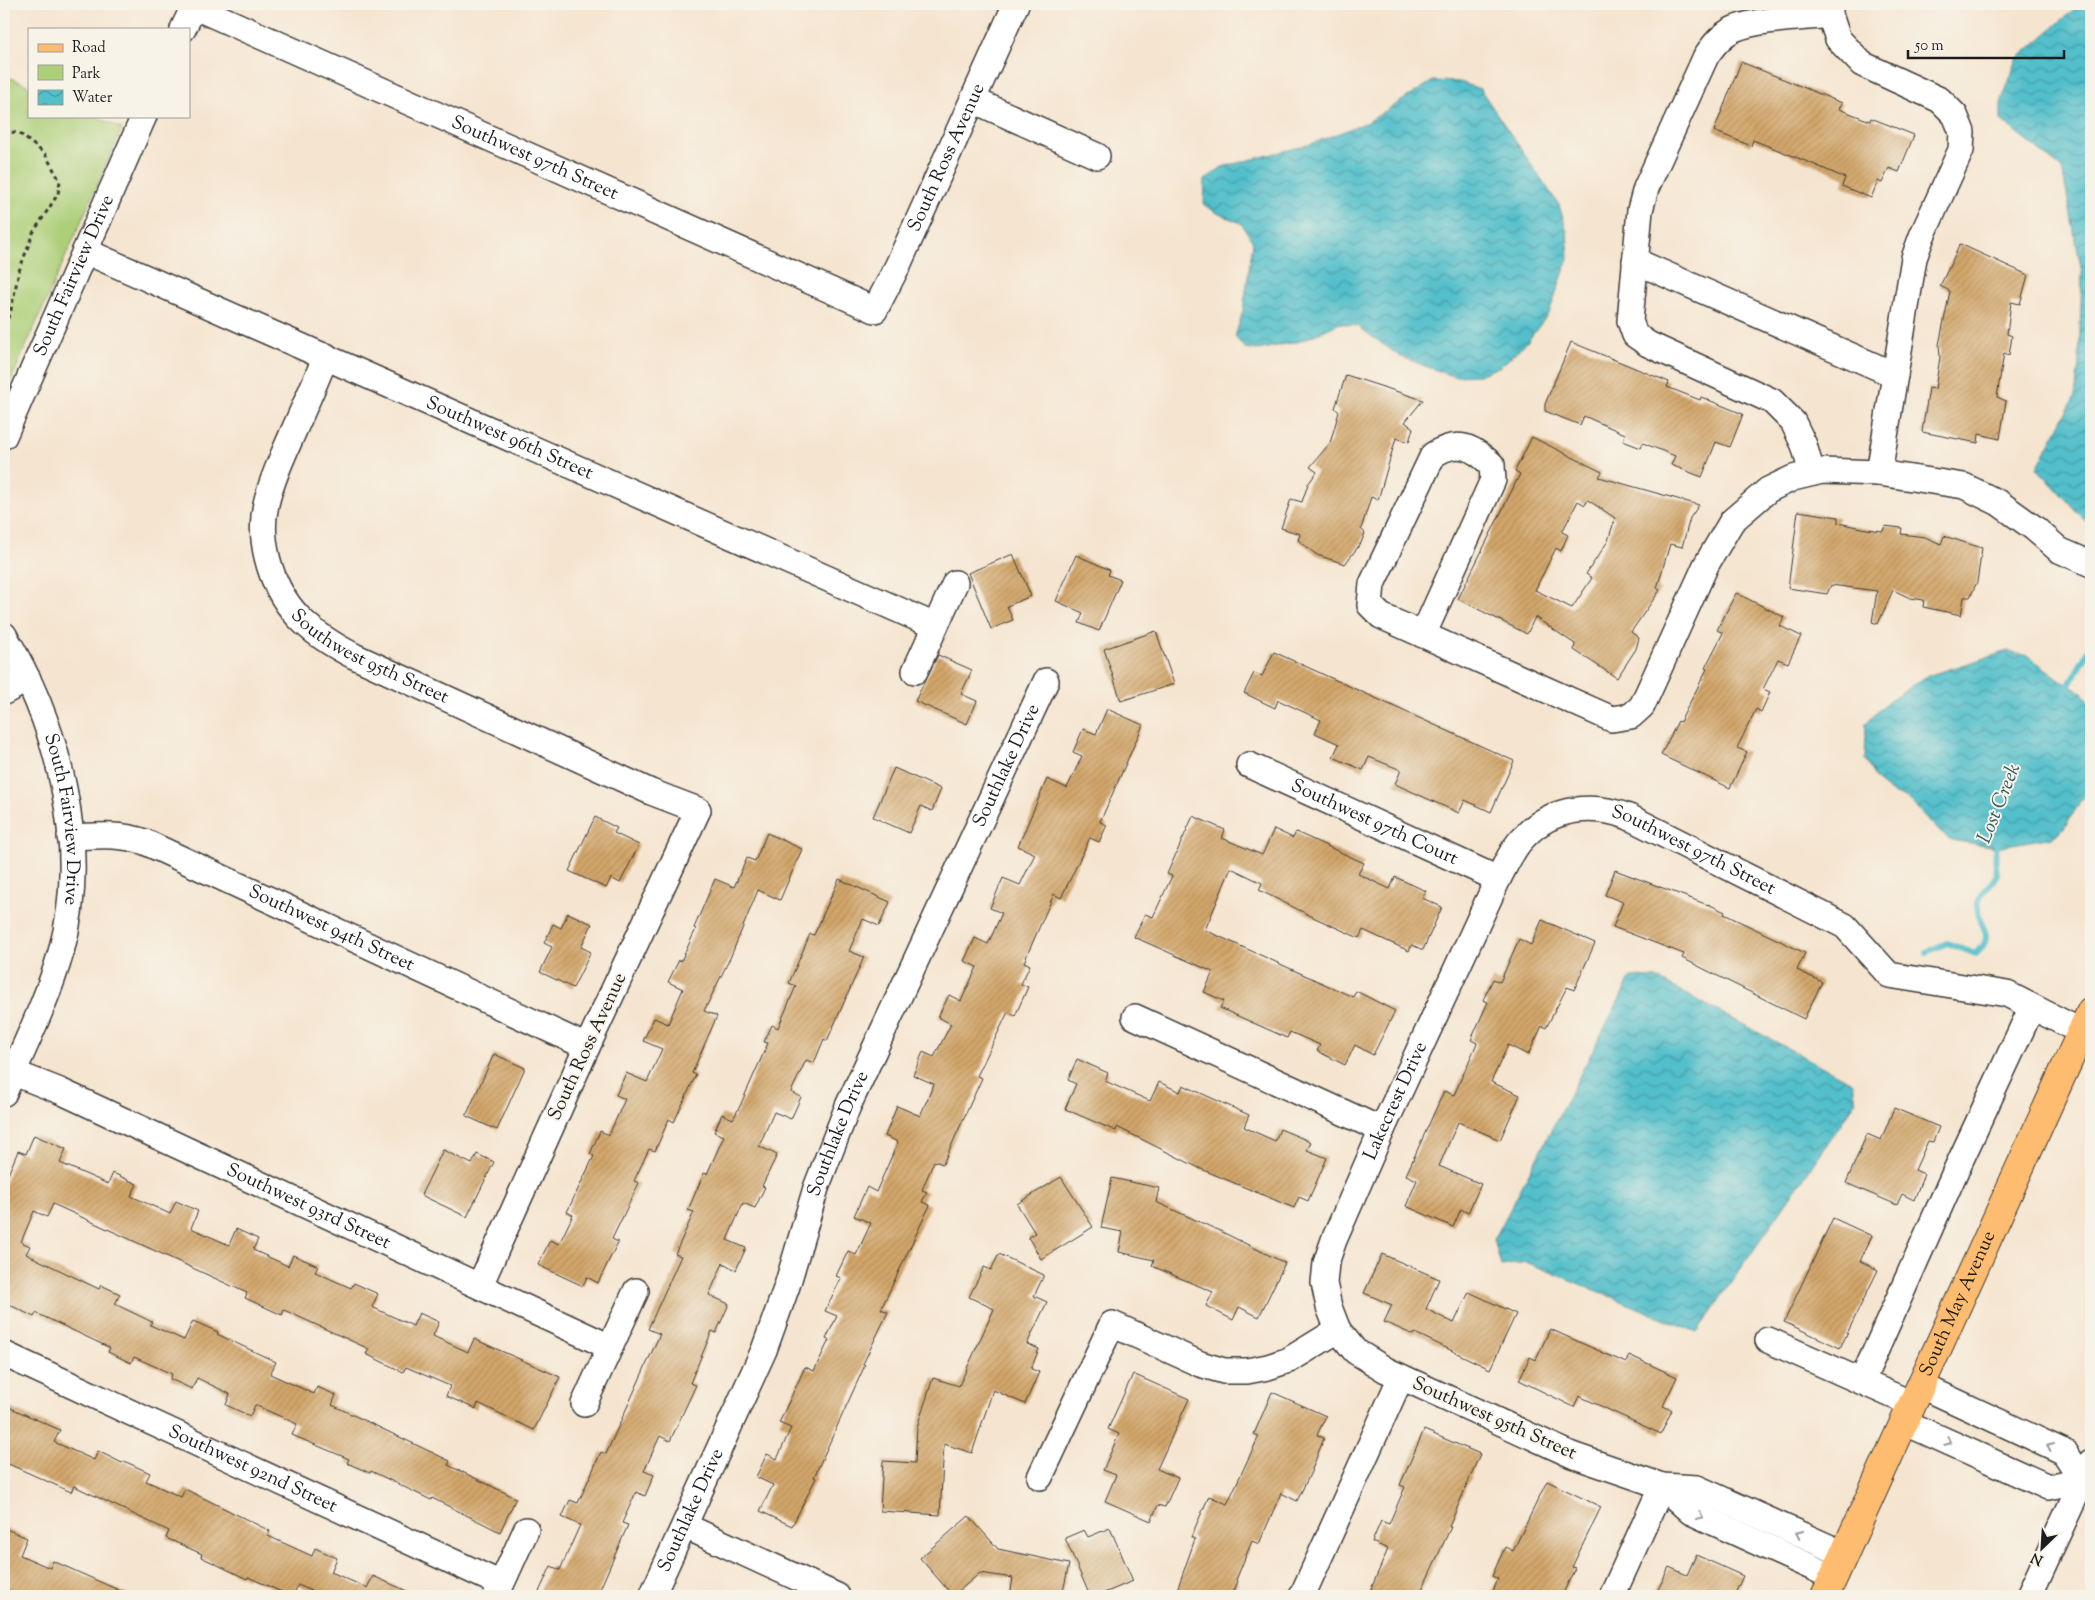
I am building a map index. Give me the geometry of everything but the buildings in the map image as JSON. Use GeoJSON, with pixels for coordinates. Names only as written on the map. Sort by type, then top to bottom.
{"type":"FeatureCollection","features":[{"type":"Feature","properties":{"kind":"main road","name":"South May Avenue"},"geometry":{"type":"LineString","coordinates":[[1834,1576],[2087,1021]]}},
{"type":"Feature","properties":{"kind":"street","name":"South Ross Avenue"},"geometry":{"type":"LineString","coordinates":[[875,310],[898,265],[1016,4]]}},
{"type":"Feature","properties":{"kind":"street"},"geometry":{"type":"LineString","coordinates":[[184,28],[194,5]]}},
{"type":"Feature","properties":{"kind":"street","name":"Southwest 97th Street"},"geometry":{"type":"LineString","coordinates":[[194,5],[875,310]]}},
{"type":"Feature","properties":{"kind":"street"},"geometry":{"type":"LineString","coordinates":[[1812,473],[1804,445],[1793,422],[1772,401],[1648,344],[1635,335],[1630,321],[1640,210],[1646,188],[1706,56],[1715,43],[1733,30],[1830,10],[1838,39],[1862,64],[1940,100],[1955,115],[1962,132],[1961,150],[1914,258],[1879,473]]}},
{"type":"Feature","properties":{"kind":"street"},"geometry":{"type":"LineString","coordinates":[[973,100],[1097,156]]}},
{"type":"Feature","properties":{"kind":"street","name":"South Fairview Drive"},"geometry":{"type":"LineString","coordinates":[[4,436],[143,118]]}},
{"type":"Feature","properties":{"kind":"street","name":"Southwest 96th Street"},"geometry":{"type":"LineString","coordinates":[[85,251],[935,626]]}},
{"type":"Feature","properties":{"kind":"street"},"geometry":{"type":"LineString","coordinates":[[1636,261],[1895,375]]}},
{"type":"Feature","properties":{"kind":"street","name":"Southwest 95th Street"},"geometry":{"type":"LineString","coordinates":[[326,356],[278,467],[265,506],[264,535],[270,566],[275,584],[293,612],[320,636],[354,656],[651,792],[698,810]]}},
{"type":"Feature","properties":{"kind":"street"},"geometry":{"type":"LineString","coordinates":[[1423,635],[1492,480],[1492,465],[1480,454],[1464,446],[1446,447],[1433,455],[1372,584],[1370,605],[1381,616],[1423,635],[1612,719],[1631,716],[1642,706],[1706,565],[1732,522],[1768,490],[1793,478],[1822,471],[1879,473],[1964,486],[1999,503],[2034,528],[2059,550],[2091,564]]}},
{"type":"Feature","properties":{"kind":"street"},"geometry":{"type":"LineString","coordinates":[[914,671],[954,583]]}},
{"type":"Feature","properties":{"kind":"street","name":"South Fairview Drive"},"geometry":{"type":"LineString","coordinates":[[4,635],[28,679],[44,716],[60,768],[66,797],[70,837],[70,899],[63,943],[51,983],[7,1078]]}},
{"type":"Feature","properties":{"kind":"street"},"geometry":{"type":"LineString","coordinates":[[4,692],[28,679]]}},
{"type":"Feature","properties":{"kind":"street","name":"Southlake Drive"},"geometry":{"type":"LineString","coordinates":[[652,1596],[764,1350],[787,1286],[816,1188],[848,1106],[1046,680]]}},
{"type":"Feature","properties":{"kind":"street","name":"Southwest 97th Court"},"geometry":{"type":"LineString","coordinates":[[1249,765],[1498,879]]}},
{"type":"Feature","properties":{"kind":"street","name":"Southwest 97th Street"},"geometry":{"type":"LineString","coordinates":[[1498,879],[1525,835],[1542,822],[1580,808],[1614,812],[1644,824],[1845,926],[1889,975],[2007,994],[2032,1006]]}},
{"type":"Feature","properties":{"kind":"street","name":"South Ross Avenue"},"geometry":{"type":"LineString","coordinates":[[480,1285],[587,1047],[698,810]]}},
{"type":"Feature","properties":{"kind":"street","name":"Southwest 94th Street"},"geometry":{"type":"LineString","coordinates":[[70,837],[108,836],[131,838],[145,842],[587,1047]]}},
{"type":"Feature","properties":{"kind":"street","name":"Lakecrest Drive"},"geometry":{"type":"LineString","coordinates":[[1338,1330],[1329,1308],[1324,1283],[1326,1263],[1334,1240],[1382,1130],[1498,879]]}},
{"type":"Feature","properties":{"kind":"street"},"geometry":{"type":"LineString","coordinates":[[1862,1381],[1956,1170],[2032,1006],[2087,1021]]}},
{"type":"Feature","properties":{"kind":"street"},"geometry":{"type":"LineString","coordinates":[[1135,1017],[1382,1130]]}},
{"type":"Feature","properties":{"kind":"street","name":"Southwest 93rd Street"},"geometry":{"type":"LineString","coordinates":[[7,1078],[60,1091],[610,1347]]}},
{"type":"Feature","properties":{"kind":"street"},"geometry":{"type":"LineString","coordinates":[[584,1404],[636,1291]]}},
{"type":"Feature","properties":{"kind":"street"},"geometry":{"type":"LineString","coordinates":[[1040,1477],[1112,1324],[1200,1364],[1231,1371],[1247,1371],[1289,1360],[1338,1330]]}},
{"type":"Feature","properties":{"kind":"street","name":"Southwest 95th Street"},"geometry":{"type":"LineString","coordinates":[[1338,1330],[1343,1338],[1360,1354],[1401,1377],[1572,1455],[1662,1486],[1697,1488],[1734,1504],[1834,1576]]}},
{"type":"Feature","properties":{"kind":"street"},"geometry":{"type":"LineString","coordinates":[[1768,1340],[1912,1404],[2048,1487],[2088,1476]]}},
{"type":"Feature","properties":{"kind":"street","name":"Southwest 92nd Street"},"geometry":{"type":"LineString","coordinates":[[4,1354],[498,1590]]}},
{"type":"Feature","properties":{"kind":"street"},"geometry":{"type":"LineString","coordinates":[[1302,1596],[1401,1377]]}},
{"type":"Feature","properties":{"kind":"street"},"geometry":{"type":"LineString","coordinates":[[1912,1404],[2064,1452],[2088,1476]]}},
{"type":"Feature","properties":{"kind":"street"},"geometry":{"type":"LineString","coordinates":[[2029,1596],[2088,1476]]}},
{"type":"Feature","properties":{"kind":"street"},"geometry":{"type":"LineString","coordinates":[[1612,1596],[1662,1486]]}},
{"type":"Feature","properties":{"kind":"street","name":"Southwest 95th Street"},"geometry":{"type":"LineString","coordinates":[[1662,1486],[1691,1512],[1834,1576]]}},
{"type":"Feature","properties":{"kind":"street"},"geometry":{"type":"LineString","coordinates":[[1724,1527],[1734,1504]]}},
{"type":"Feature","properties":{"kind":"street"},"geometry":{"type":"LineString","coordinates":[[685,1526],[837,1596]]}},
{"type":"Feature","properties":{"kind":"street"},"geometry":{"type":"LineString","coordinates":[[498,1590],[526,1530]]}},
{"type":"Feature","properties":{"kind":"path"},"geometry":{"type":"LineString","coordinates":[[4,130],[20,134],[45,154],[60,180],[58,194],[33,232],[22,263],[11,310],[4,328]]}},
{"type":"Feature","properties":{"kind":"green space"},"geometry":{"type":"Polygon","coordinates":[[[4,75],[28,86],[28,118],[99,118],[122,129],[4,396],[4,75]]]}},
{"type":"Feature","properties":{"kind":"water"},"geometry":{"type":"Polygon","coordinates":[[[2080,4],[2091,4],[2091,527],[2037,468],[2075,396],[2079,364],[2082,273],[2062,169],[2001,120],[2001,103],[2017,59],[2080,4]]]}},
{"type":"Feature","properties":{"kind":"water"},"geometry":{"type":"Polygon","coordinates":[[[1433,81],[1460,82],[1480,89],[1559,205],[1567,232],[1569,257],[1549,313],[1527,342],[1501,366],[1479,375],[1453,376],[1401,357],[1357,326],[1340,323],[1301,341],[1257,350],[1245,348],[1235,337],[1243,311],[1253,242],[1241,223],[1219,214],[1204,205],[1205,180],[1222,167],[1308,145],[1368,122],[1433,81]]]}},
{"type":"Feature","properties":{"kind":"water"},"geometry":{"type":"Polygon","coordinates":[[[2008,651],[2028,656],[2068,685],[2082,692],[2091,707],[2091,786],[2063,829],[2053,837],[1996,847],[1951,840],[1940,832],[1908,799],[1891,792],[1877,781],[1865,760],[1866,724],[1888,701],[1927,676],[2008,651]]]}},
{"type":"Feature","properties":{"kind":"water"},"geometry":{"type":"Polygon","coordinates":[[[1631,977],[1656,978],[1853,1083],[1856,1102],[1697,1332],[1526,1262],[1501,1266],[1494,1240],[1631,977]]]}},
{"type":"Feature","properties":{"kind":"waterway","name":"Lost Creek"},"geometry":{"type":"LineString","coordinates":[[2065,692],[2091,646]]}},
{"type":"Feature","properties":{"kind":"waterway","name":"Lost Creek"},"geometry":{"type":"LineString","coordinates":[[1927,952],[1947,943],[1976,954],[1983,947],[1986,935],[1978,912],[1978,904],[1981,896],[1997,874],[1995,857],[1999,841]]}}]}
